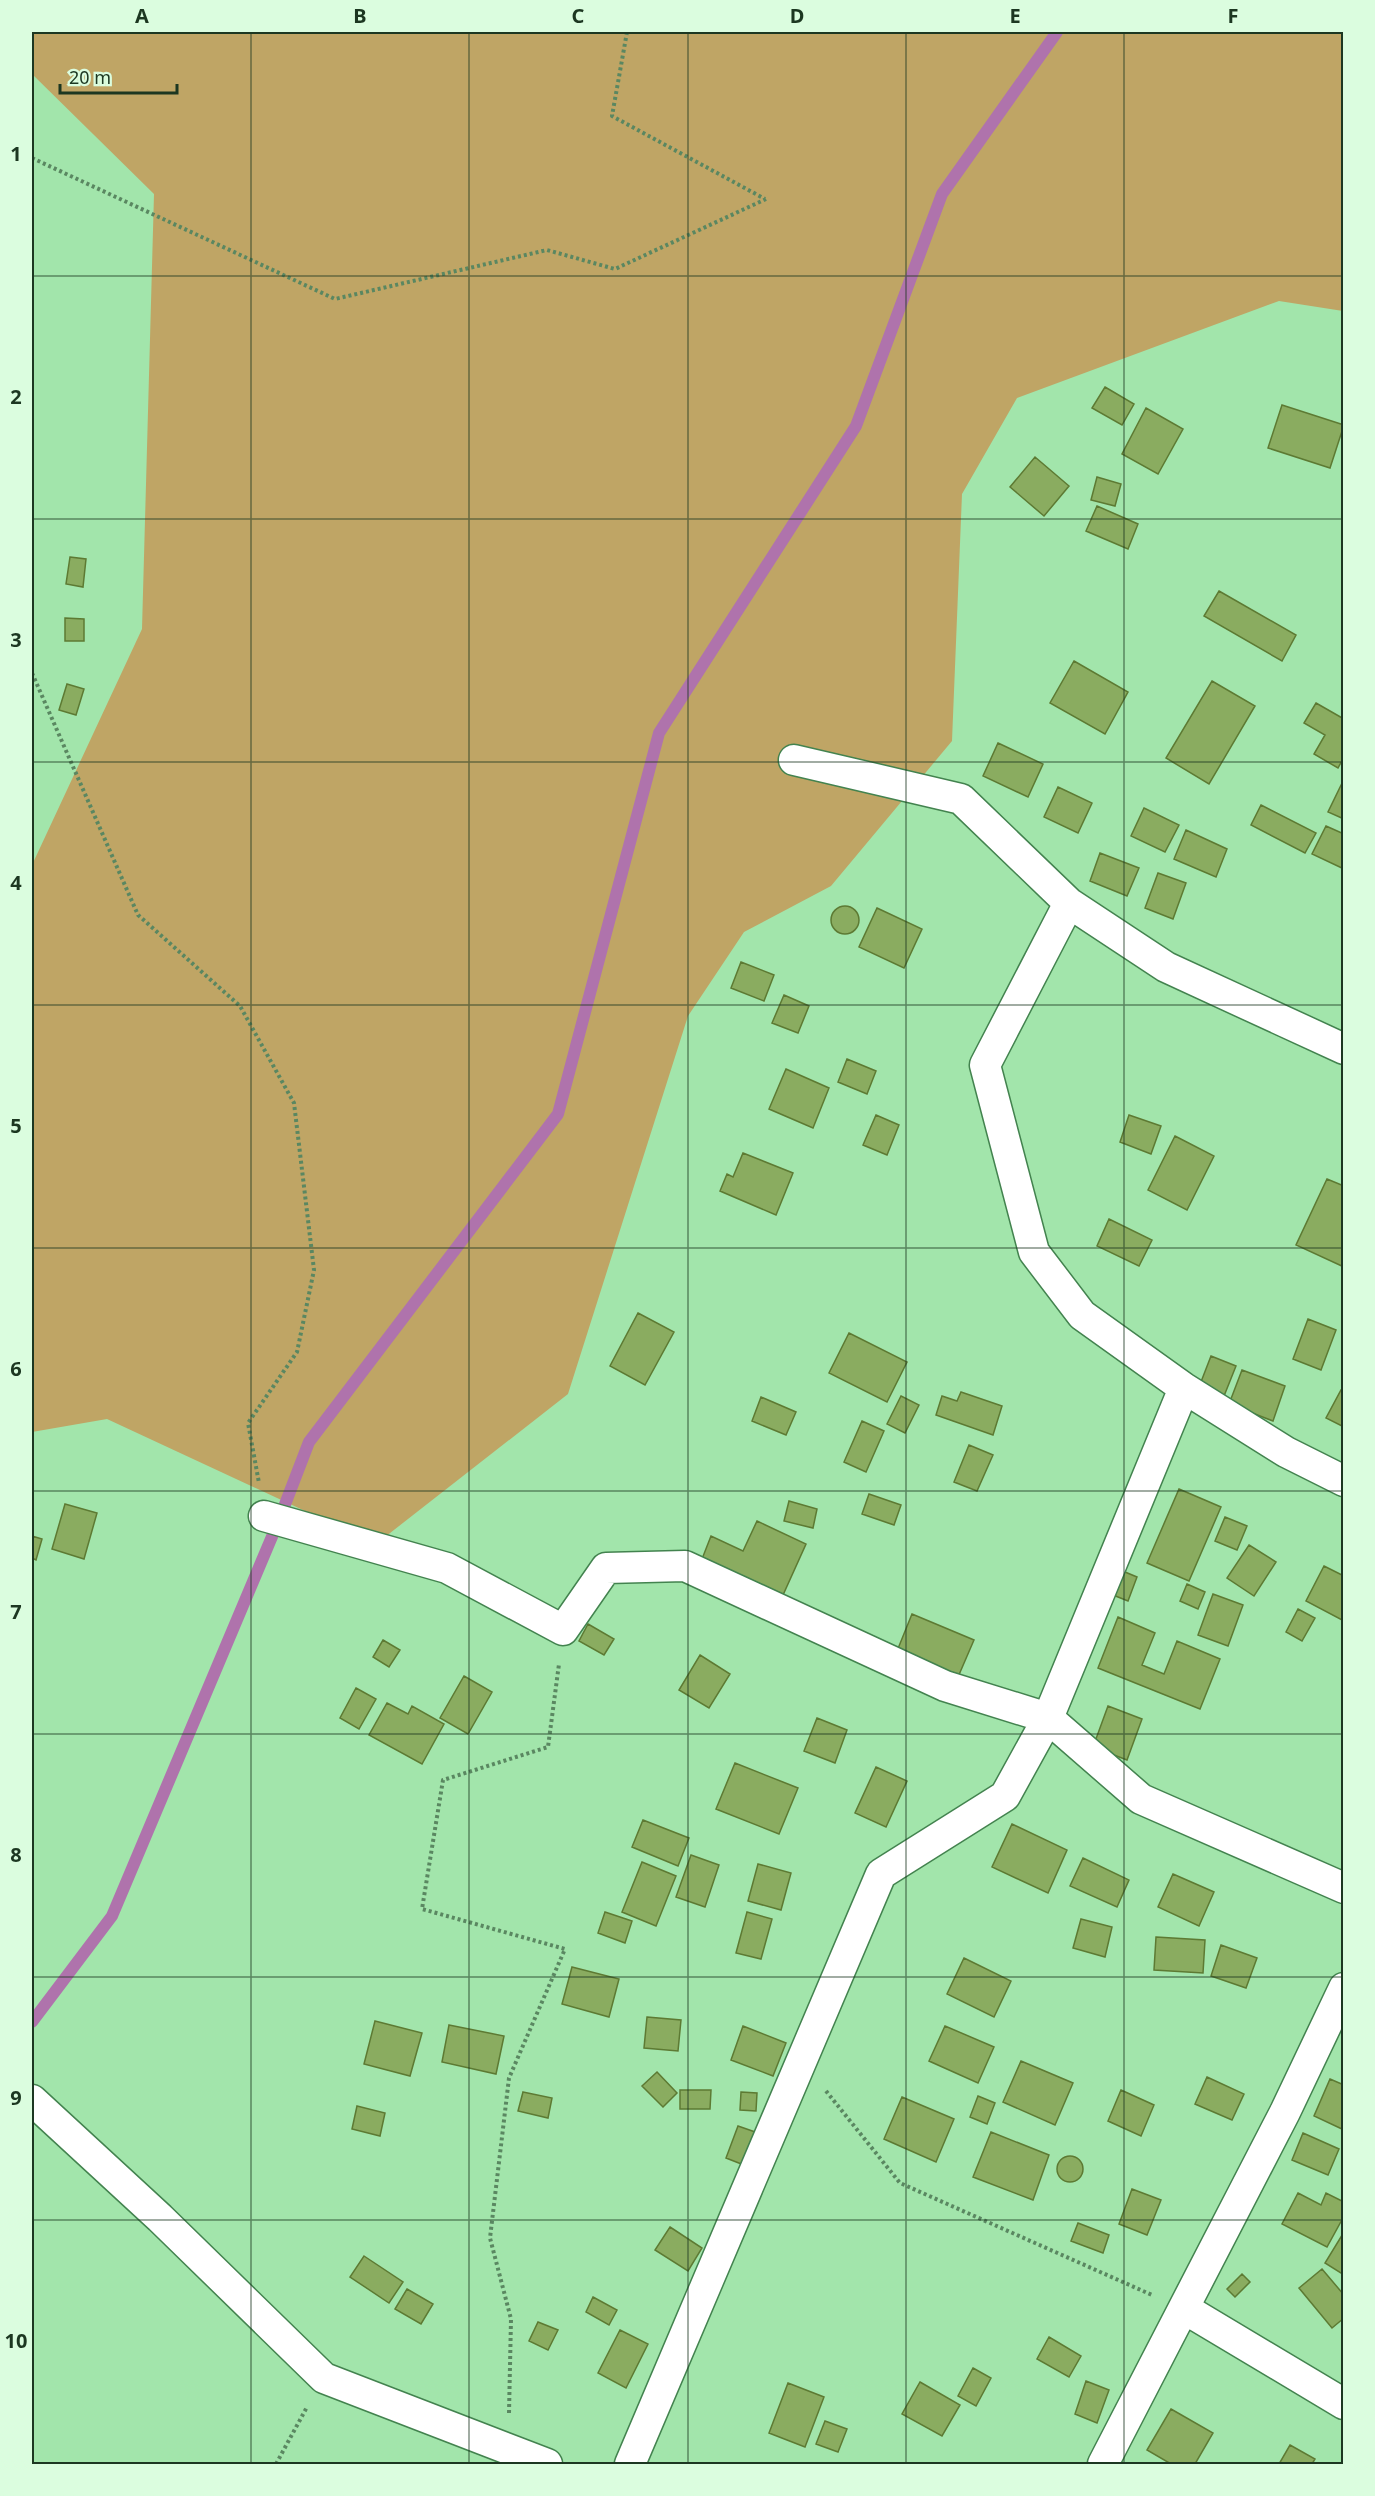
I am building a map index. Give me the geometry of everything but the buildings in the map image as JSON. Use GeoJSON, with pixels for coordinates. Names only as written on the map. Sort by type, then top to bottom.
{"type":"FeatureCollection","features":[{"type":"Feature","properties":{"kind":"street"},"geometry":{"type":"LineString","coordinates":[[794,760],[961,799],[1069,903],[1166,967],[1344,1048]]}},
{"type":"Feature","properties":{"kind":"street"},"geometry":{"type":"LineString","coordinates":[[1069,903],[985,1065],[1034,1252],[1082,1315],[1184,1388],[1286,1452],[1344,1481]]}},
{"type":"Feature","properties":{"kind":"street"},"geometry":{"type":"LineString","coordinates":[[630,2464],[803,2062],[881,1874],[1005,1796],[1048,1718],[1184,1388]]}},
{"type":"Feature","properties":{"kind":"street"},"geometry":{"type":"LineString","coordinates":[[264,1516],[447,1568],[563,1630],[606,1568],[685,1566],[945,1686],[1048,1718],[1141,1799],[1344,1888]]}},
{"type":"Feature","properties":{"kind":"street"},"geometry":{"type":"LineString","coordinates":[[1103,2464],[1286,2112],[1344,1988]]}},
{"type":"Feature","properties":{"kind":"street"},"geometry":{"type":"LineString","coordinates":[[32,2100],[160,2218],[324,2378],[547,2464]]}},
{"type":"Feature","properties":{"kind":"street"},"geometry":{"type":"LineString","coordinates":[[1185,2309],[1344,2404]]}},
{"type":"Feature","properties":{"kind":"path"},"geometry":{"type":"LineString","coordinates":[[32,158],[335,299],[547,250],[615,269],[766,199],[612,116],[627,32]]}},
{"type":"Feature","properties":{"kind":"path"},"geometry":{"type":"LineString","coordinates":[[32,674],[138,915],[240,1006],[294,1103],[314,1270],[297,1352],[248,1423],[264,1516]]}},
{"type":"Feature","properties":{"kind":"path"},"geometry":{"type":"LineString","coordinates":[[508,2449],[511,2319],[490,2238],[509,2078],[565,1949],[422,1909],[442,1780],[548,1747],[563,1630]]}},
{"type":"Feature","properties":{"kind":"path"},"geometry":{"type":"LineString","coordinates":[[803,2062],[900,2183],[1185,2309]]}},
{"type":"Feature","properties":{"kind":"path"},"geometry":{"type":"LineString","coordinates":[[276,2464],[324,2378]]}},
{"type":"Feature","properties":{"kind":"shaded area"},"geometry":{"type":"Polygon","coordinates":[[[32,32],[1343,32],[1343,311],[1279,301],[1017,398],[962,494],[952,741],[831,886],[744,932],[688,1016],[568,1394],[376,1544],[107,1419],[32,1432],[32,865],[142,629],[154,194],[32,74],[32,32]]]}},
{"type":"Feature","properties":{"kind":"waterway"},"geometry":{"type":"LineString","coordinates":[[32,2022],[112,1916],[279,1520],[309,1442],[558,1114],[659,733],[856,426],[942,194],[1057,32]]}}]}
